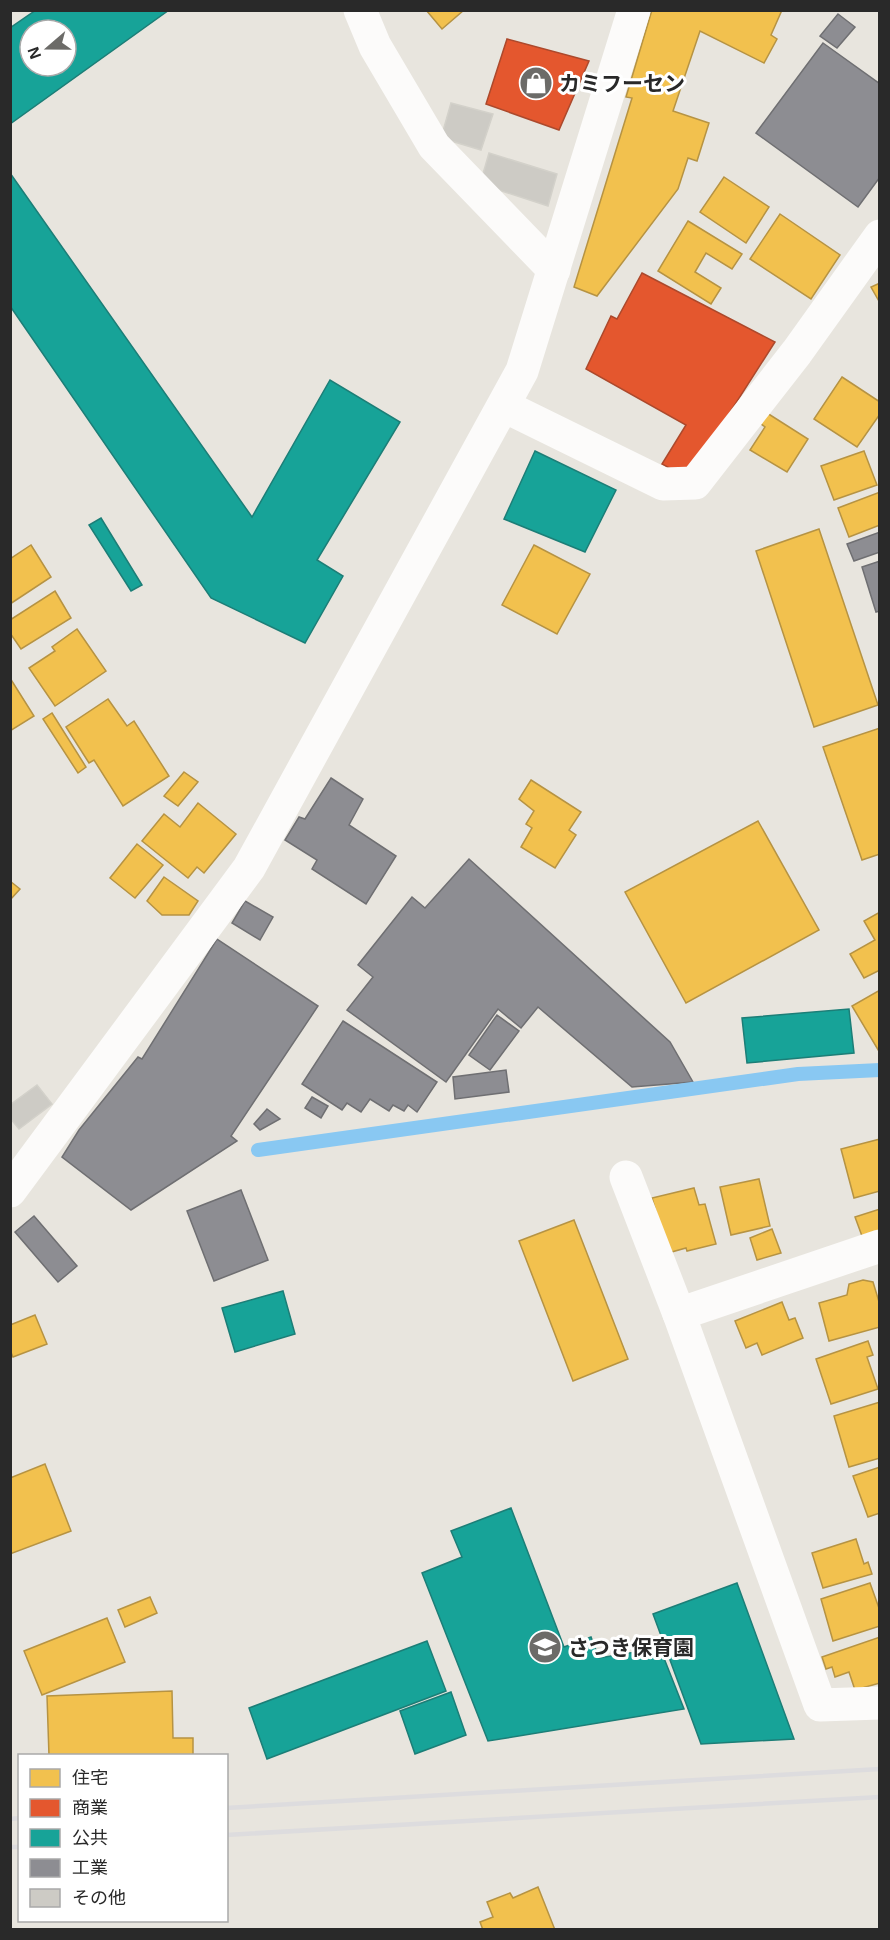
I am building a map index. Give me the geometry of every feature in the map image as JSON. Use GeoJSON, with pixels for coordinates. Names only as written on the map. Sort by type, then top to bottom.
{"type":"FeatureCollection","features":[{"type":"Feature","properties":{"kind":"street"},"geometry":{"type":"LineString","coordinates":[[360,10],[375,46],[434,146],[554,270]]}},
{"type":"Feature","properties":{"kind":"street"},"geometry":{"type":"LineString","coordinates":[[10,1191],[249,868],[504,406],[522,371],[634,10]]}},
{"type":"Feature","properties":{"kind":"street"},"geometry":{"type":"LineString","coordinates":[[504,406],[663,484],[695,483],[797,352],[879,236]]}},
{"type":"Feature","properties":{"kind":"street"},"geometry":{"type":"LineString","coordinates":[[626,1177],[679,1314],[820,1705],[879,1703]]}},
{"type":"Feature","properties":{"kind":"street"},"geometry":{"type":"LineString","coordinates":[[679,1314],[879,1246]]}},
{"type":"Feature","properties":{"kind":"building: 住宅"},"geometry":{"type":"Polygon","coordinates":[[[426,10],[464,10],[442,29],[426,10]]]}},
{"type":"Feature","properties":{"kind":"building: 住宅"},"geometry":{"type":"Polygon","coordinates":[[[652,10],[782,10],[771,35],[777,39],[764,63],[700,31],[673,111],[709,123],[697,161],[688,158],[678,189],[597,296],[574,287],[632,98],[626,97],[652,10]]]}},
{"type":"Feature","properties":{"kind":"building: 住宅"},"geometry":{"type":"Polygon","coordinates":[[[724,177],[769,207],[746,243],[700,212],[724,177]]]}},
{"type":"Feature","properties":{"kind":"building: 住宅"},"geometry":{"type":"Polygon","coordinates":[[[780,214],[840,255],[811,299],[750,259],[780,214]]]}},
{"type":"Feature","properties":{"kind":"building: 住宅"},"geometry":{"type":"Polygon","coordinates":[[[688,221],[742,254],[732,269],[706,253],[695,272],[721,288],[711,304],[658,271],[688,221]]]}},
{"type":"Feature","properties":{"kind":"building: 住宅"},"geometry":{"type":"Polygon","coordinates":[[[880,283],[880,303],[871,287],[880,283]]]}},
{"type":"Feature","properties":{"kind":"building: 住宅"},"geometry":{"type":"Polygon","coordinates":[[[842,377],[880,402],[880,414],[857,447],[814,419],[842,377]]]}},
{"type":"Feature","properties":{"kind":"building: 住宅"},"geometry":{"type":"Polygon","coordinates":[[[767,413],[808,439],[787,472],[750,450],[765,427],[760,423],[767,413]]]}},
{"type":"Feature","properties":{"kind":"building: 住宅"},"geometry":{"type":"Polygon","coordinates":[[[864,451],[877,485],[834,500],[821,466],[864,451]]]}},
{"type":"Feature","properties":{"kind":"building: 住宅"},"geometry":{"type":"Polygon","coordinates":[[[880,492],[880,525],[849,537],[838,508],[880,492]]]}},
{"type":"Feature","properties":{"kind":"building: 住宅"},"geometry":{"type":"Polygon","coordinates":[[[819,529],[878,705],[814,727],[756,551],[819,529]]]}},
{"type":"Feature","properties":{"kind":"building: 住宅"},"geometry":{"type":"Polygon","coordinates":[[[31,545],[51,577],[10,604],[10,559],[31,545]]]}},
{"type":"Feature","properties":{"kind":"building: 住宅"},"geometry":{"type":"Polygon","coordinates":[[[534,545],[590,574],[557,634],[502,605],[534,545]]]}},
{"type":"Feature","properties":{"kind":"building: 住宅"},"geometry":{"type":"Polygon","coordinates":[[[55,591],[71,618],[21,649],[10,633],[10,620],[55,591]]]}},
{"type":"Feature","properties":{"kind":"building: 住宅"},"geometry":{"type":"Polygon","coordinates":[[[77,629],[106,671],[55,706],[29,668],[55,651],[52,647],[77,629]]]}},
{"type":"Feature","properties":{"kind":"building: 住宅"},"geometry":{"type":"Polygon","coordinates":[[[10,678],[34,716],[10,731],[10,678]]]}},
{"type":"Feature","properties":{"kind":"building: 住宅"},"geometry":{"type":"Polygon","coordinates":[[[108,699],[127,726],[134,721],[169,776],[123,806],[94,760],[89,763],[66,727],[108,699]]]}},
{"type":"Feature","properties":{"kind":"building: 住宅"},"geometry":{"type":"Polygon","coordinates":[[[52,713],[86,767],[78,773],[43,719],[52,713]]]}},
{"type":"Feature","properties":{"kind":"building: 住宅"},"geometry":{"type":"Polygon","coordinates":[[[880,728],[880,854],[862,860],[823,747],[880,728]]]}},
{"type":"Feature","properties":{"kind":"building: 住宅"},"geometry":{"type":"Polygon","coordinates":[[[184,772],[198,782],[178,806],[164,796],[184,772]]]}},
{"type":"Feature","properties":{"kind":"building: 住宅"},"geometry":{"type":"Polygon","coordinates":[[[531,780],[581,812],[569,830],[576,835],[555,868],[521,847],[532,828],[526,824],[534,811],[519,799],[531,780]]]}},
{"type":"Feature","properties":{"kind":"building: 住宅"},"geometry":{"type":"Polygon","coordinates":[[[198,803],[236,834],[204,873],[197,867],[188,878],[142,841],[164,814],[180,827],[198,803]]]}},
{"type":"Feature","properties":{"kind":"building: 住宅"},"geometry":{"type":"Polygon","coordinates":[[[758,821],[819,930],[686,1003],[625,892],[758,821]]]}},
{"type":"Feature","properties":{"kind":"building: 住宅"},"geometry":{"type":"Polygon","coordinates":[[[137,844],[163,865],[135,898],[110,878],[137,844]]]}},
{"type":"Feature","properties":{"kind":"building: 住宅"},"geometry":{"type":"Polygon","coordinates":[[[164,877],[198,901],[189,915],[162,915],[147,901],[164,877]]]}},
{"type":"Feature","properties":{"kind":"building: 住宅"},"geometry":{"type":"Polygon","coordinates":[[[10,881],[20,889],[10,900],[10,881]]]}},
{"type":"Feature","properties":{"kind":"building: 住宅"},"geometry":{"type":"Polygon","coordinates":[[[880,912],[880,970],[864,978],[850,954],[875,940],[864,921],[880,912]]]}},
{"type":"Feature","properties":{"kind":"building: 住宅"},"geometry":{"type":"Polygon","coordinates":[[[880,990],[880,1053],[852,1006],[880,990]]]}},
{"type":"Feature","properties":{"kind":"building: 住宅"},"geometry":{"type":"Polygon","coordinates":[[[880,1139],[880,1191],[854,1198],[841,1149],[880,1139]]]}},
{"type":"Feature","properties":{"kind":"building: 住宅"},"geometry":{"type":"Polygon","coordinates":[[[759,1179],[770,1226],[731,1235],[720,1187],[759,1179]]]}},
{"type":"Feature","properties":{"kind":"building: 住宅"},"geometry":{"type":"Polygon","coordinates":[[[694,1188],[699,1205],[705,1204],[716,1244],[668,1253],[652,1198],[694,1188]]]}},
{"type":"Feature","properties":{"kind":"building: 住宅"},"geometry":{"type":"Polygon","coordinates":[[[880,1209],[880,1230],[862,1236],[855,1217],[880,1209]]]}},
{"type":"Feature","properties":{"kind":"building: 住宅"},"geometry":{"type":"Polygon","coordinates":[[[574,1220],[628,1359],[573,1381],[519,1241],[574,1220]]]}},
{"type":"Feature","properties":{"kind":"building: 住宅"},"geometry":{"type":"Polygon","coordinates":[[[772,1229],[781,1253],[757,1260],[750,1238],[772,1229]]]}},
{"type":"Feature","properties":{"kind":"building: 住宅"},"geometry":{"type":"Polygon","coordinates":[[[863,1280],[873,1282],[880,1305],[880,1327],[829,1341],[819,1303],[847,1295],[849,1284],[863,1280]]]}},
{"type":"Feature","properties":{"kind":"building: 住宅"},"geometry":{"type":"Polygon","coordinates":[[[782,1302],[789,1320],[795,1318],[803,1338],[762,1355],[757,1343],[746,1348],[735,1321],[782,1302]]]}},
{"type":"Feature","properties":{"kind":"building: 住宅"},"geometry":{"type":"Polygon","coordinates":[[[35,1315],[47,1344],[13,1357],[10,1350],[10,1325],[35,1315]]]}},
{"type":"Feature","properties":{"kind":"building: 住宅"},"geometry":{"type":"Polygon","coordinates":[[[868,1341],[873,1355],[867,1357],[878,1389],[831,1404],[816,1359],[868,1341]]]}},
{"type":"Feature","properties":{"kind":"building: 住宅"},"geometry":{"type":"Polygon","coordinates":[[[880,1402],[880,1458],[849,1467],[834,1416],[880,1402]]]}},
{"type":"Feature","properties":{"kind":"building: 住宅"},"geometry":{"type":"Polygon","coordinates":[[[45,1464],[71,1531],[10,1554],[10,1478],[45,1464]]]}},
{"type":"Feature","properties":{"kind":"building: 住宅"},"geometry":{"type":"Polygon","coordinates":[[[880,1467],[880,1513],[868,1517],[853,1476],[880,1467]]]}},
{"type":"Feature","properties":{"kind":"building: 住宅"},"geometry":{"type":"Polygon","coordinates":[[[856,1539],[864,1564],[868,1562],[872,1574],[823,1588],[812,1553],[856,1539]]]}},
{"type":"Feature","properties":{"kind":"building: 住宅"},"geometry":{"type":"Polygon","coordinates":[[[870,1583],[880,1611],[880,1626],[833,1641],[821,1599],[870,1583]]]}},
{"type":"Feature","properties":{"kind":"building: 住宅"},"geometry":{"type":"Polygon","coordinates":[[[150,1597],[157,1613],[125,1627],[118,1610],[150,1597]]]}},
{"type":"Feature","properties":{"kind":"building: 住宅"},"geometry":{"type":"Polygon","coordinates":[[[107,1618],[125,1662],[42,1695],[24,1651],[107,1618]]]}},
{"type":"Feature","properties":{"kind":"building: 住宅"},"geometry":{"type":"Polygon","coordinates":[[[880,1637],[880,1683],[855,1690],[849,1672],[835,1677],[832,1667],[826,1669],[822,1657],[880,1637]]]}},
{"type":"Feature","properties":{"kind":"building: 住宅"},"geometry":{"type":"Polygon","coordinates":[[[172,1691],[173,1738],[193,1738],[193,1754],[49,1754],[47,1696],[172,1691]]]}},
{"type":"Feature","properties":{"kind":"building: 住宅"},"geometry":{"type":"Polygon","coordinates":[[[538,1887],[555,1930],[483,1930],[480,1922],[493,1917],[487,1902],[510,1893],[513,1898],[538,1887]]]}},
{"type":"Feature","properties":{"kind":"building: 商業","name":"カミフーセン"},"geometry":{"type":"Polygon","coordinates":[[[507,39],[589,61],[559,130],[486,104],[507,39]]]}},
{"type":"Feature","properties":{"kind":"building: 商業"},"geometry":{"type":"Polygon","coordinates":[[[642,273],[775,342],[711,442],[682,475],[662,464],[686,425],[586,369],[611,316],[617,319],[642,273]]]}},
{"type":"Feature","properties":{"kind":"building: 公共"},"geometry":{"type":"Polygon","coordinates":[[[36,10],[169,10],[78,75],[78,18],[24,18],[36,10]]]}},
{"type":"Feature","properties":{"kind":"building: 公共"},"geometry":{"type":"Polygon","coordinates":[[[18,22],[18,78],[74,78],[10,124],[10,28],[18,22]]]}},
{"type":"Feature","properties":{"kind":"building: 公共"},"geometry":{"type":"Polygon","coordinates":[[[10,173],[252,517],[330,380],[400,422],[317,560],[343,576],[305,643],[211,598],[10,306],[10,173]]]}},
{"type":"Feature","properties":{"kind":"building: 公共"},"geometry":{"type":"Polygon","coordinates":[[[535,451],[616,490],[585,552],[504,519],[535,451]]]}},
{"type":"Feature","properties":{"kind":"building: 公共"},"geometry":{"type":"Polygon","coordinates":[[[101,518],[142,585],[131,591],[89,525],[101,518]]]}},
{"type":"Feature","properties":{"kind":"building: 公共"},"geometry":{"type":"Polygon","coordinates":[[[849,1009],[854,1053],[747,1063],[742,1018],[849,1009]]]}},
{"type":"Feature","properties":{"kind":"building: 公共"},"geometry":{"type":"Polygon","coordinates":[[[283,1291],[295,1334],[235,1352],[222,1308],[283,1291]]]}},
{"type":"Feature","properties":{"kind":"building: 公共"},"geometry":{"type":"Polygon","coordinates":[[[511,1508],[564,1647],[591,1637],[599,1658],[660,1648],[684,1709],[488,1741],[422,1573],[462,1557],[451,1531],[511,1508]]]}},
{"type":"Feature","properties":{"kind":"building: 公共"},"geometry":{"type":"Polygon","coordinates":[[[737,1583],[794,1739],[701,1744],[653,1614],[737,1583]]]}},
{"type":"Feature","properties":{"kind":"building: 公共"},"geometry":{"type":"Polygon","coordinates":[[[427,1641],[446,1691],[267,1759],[249,1708],[427,1641]]]}},
{"type":"Feature","properties":{"kind":"building: 公共"},"geometry":{"type":"Polygon","coordinates":[[[451,1692],[466,1735],[415,1754],[400,1711],[451,1692]]]}},
{"type":"Feature","properties":{"kind":"building: 工業"},"geometry":{"type":"Polygon","coordinates":[[[838,14],[855,27],[837,48],[820,36],[838,14]]]}},
{"type":"Feature","properties":{"kind":"building: 工業"},"geometry":{"type":"Polygon","coordinates":[[[823,43],[880,84],[880,177],[858,207],[756,133],[823,43]]]}},
{"type":"Feature","properties":{"kind":"building: 工業"},"geometry":{"type":"Polygon","coordinates":[[[880,532],[880,552],[854,561],[847,544],[880,532]]]}},
{"type":"Feature","properties":{"kind":"building: 工業"},"geometry":{"type":"Polygon","coordinates":[[[880,561],[880,611],[876,612],[862,567],[880,561]]]}},
{"type":"Feature","properties":{"kind":"building: 工業"},"geometry":{"type":"Polygon","coordinates":[[[331,778],[363,799],[349,825],[396,856],[366,904],[312,869],[317,860],[285,840],[299,817],[305,819],[331,778]]]}},
{"type":"Feature","properties":{"kind":"building: 工業"},"geometry":{"type":"Polygon","coordinates":[[[469,859],[670,1042],[693,1082],[632,1087],[538,1007],[521,1028],[498,1009],[446,1082],[347,1010],[373,977],[358,965],[412,897],[425,908],[469,859]]]}},
{"type":"Feature","properties":{"kind":"building: 工業"},"geometry":{"type":"Polygon","coordinates":[[[245,901],[273,917],[260,940],[232,923],[245,901]]]}},
{"type":"Feature","properties":{"kind":"building: 工業"},"geometry":{"type":"Polygon","coordinates":[[[217,939],[318,1006],[231,1136],[237,1141],[131,1210],[62,1157],[79,1130],[138,1057],[142,1059],[217,939]]]}},
{"type":"Feature","properties":{"kind":"building: 工業"},"geometry":{"type":"Polygon","coordinates":[[[497,1015],[519,1031],[490,1070],[469,1055],[497,1015]]]}},
{"type":"Feature","properties":{"kind":"building: 工業"},"geometry":{"type":"Polygon","coordinates":[[[343,1021],[437,1082],[417,1112],[408,1105],[404,1111],[393,1105],[389,1111],[370,1099],[361,1112],[347,1103],[342,1110],[302,1084],[343,1021]]]}},
{"type":"Feature","properties":{"kind":"building: 工業"},"geometry":{"type":"Polygon","coordinates":[[[506,1070],[509,1092],[455,1099],[453,1077],[506,1070]]]}},
{"type":"Feature","properties":{"kind":"building: 工業"},"geometry":{"type":"Polygon","coordinates":[[[312,1097],[328,1106],[321,1118],[305,1108],[312,1097]]]}},
{"type":"Feature","properties":{"kind":"building: 工業"},"geometry":{"type":"Polygon","coordinates":[[[267,1109],[280,1119],[260,1130],[254,1124],[267,1109]]]}},
{"type":"Feature","properties":{"kind":"building: 工業"},"geometry":{"type":"Polygon","coordinates":[[[241,1190],[268,1260],[214,1281],[187,1211],[241,1190]]]}},
{"type":"Feature","properties":{"kind":"building: 工業"},"geometry":{"type":"Polygon","coordinates":[[[34,1216],[77,1266],[58,1282],[15,1232],[34,1216]]]}},
{"type":"Feature","properties":{"kind":"building: その他"},"geometry":{"type":"Polygon","coordinates":[[[451,103],[493,114],[481,150],[441,138],[451,103]]]}},
{"type":"Feature","properties":{"kind":"building: その他"},"geometry":{"type":"Polygon","coordinates":[[[489,153],[557,174],[548,206],[480,184],[489,153]]]}},
{"type":"Feature","properties":{"kind":"building: その他"},"geometry":{"type":"Polygon","coordinates":[[[37,1085],[52,1104],[19,1129],[10,1118],[10,1105],[37,1085]]]}},
{"type":"Feature","properties":{"kind":"waterway"},"geometry":{"type":"LineString","coordinates":[[258,1150],[798,1074],[880,1070]]}},
{"type":"Feature","properties":{"kind":"railway"},"geometry":{"type":"LineString","coordinates":[[228,1808],[880,1769]]}},
{"type":"Feature","properties":{"kind":"railway"},"geometry":{"type":"LineString","coordinates":[[228,1835],[880,1797]]}},
{"type":"Feature","properties":{"kind":"railway"},"geometry":{"type":"LineString","coordinates":[[10,1819],[18,1818]]}},
{"type":"Feature","properties":{"kind":"railway"},"geometry":{"type":"LineString","coordinates":[[10,1847],[18,1847]]}},
{"type":"Feature","properties":{"kind":"place","name":"カミフーセン"},"geometry":{"type":"Point","coordinates":[536,83]}},
{"type":"Feature","properties":{"kind":"place","name":"さつき保育園"},"geometry":{"type":"Point","coordinates":[545,1647]}}]}
